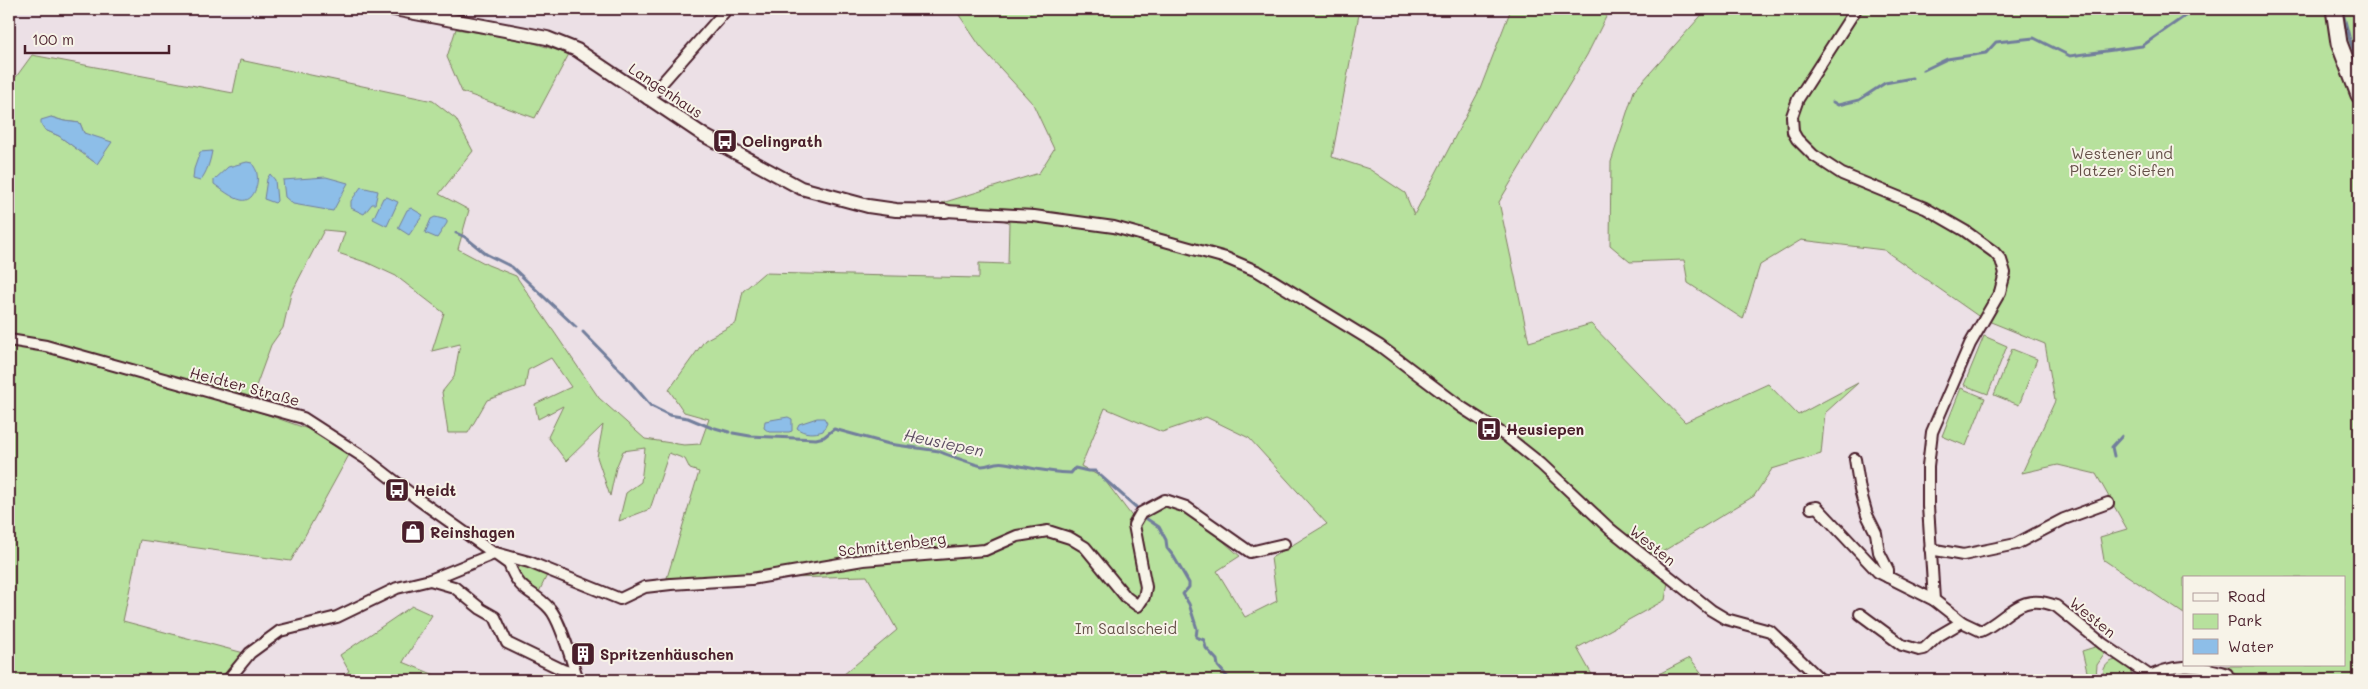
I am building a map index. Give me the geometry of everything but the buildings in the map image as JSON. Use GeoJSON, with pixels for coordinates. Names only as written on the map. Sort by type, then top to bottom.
{"type":"FeatureCollection","features":[{"type":"Feature","properties":{"kind":"main road"},"geometry":{"type":"LineString","coordinates":[[2334,9],[2340,43],[2359,95]]}},
{"type":"Feature","properties":{"kind":"street","name":"Langenhaus"},"geometry":{"type":"LineString","coordinates":[[394,9],[556,40],[577,50],[717,144],[800,188],[868,206],[896,210],[1034,216]]}},
{"type":"Feature","properties":{"kind":"street"},"geometry":{"type":"LineString","coordinates":[[648,99],[727,9]]}},
{"type":"Feature","properties":{"kind":"street"},"geometry":{"type":"LineString","coordinates":[[1856,9],[1803,89],[1794,108],[1793,132],[1804,148],[1842,174],[1926,208],[1965,231],[1994,252],[2004,267],[2005,280],[1979,327],[1932,432],[1928,466],[1930,549],[1934,600]]}},
{"type":"Feature","properties":{"kind":"street","name":"Westen"},"geometry":{"type":"LineString","coordinates":[[1034,216],[1114,227],[1246,266],[1281,283],[1380,346],[1519,446],[1610,530],[1711,610],[1726,619],[1770,631],[1820,680]]}},
{"type":"Feature","properties":{"kind":"street","name":"Heidter Straße"},"geometry":{"type":"LineString","coordinates":[[9,340],[46,346],[303,418],[365,458],[419,500],[496,554]]}},
{"type":"Feature","properties":{"kind":"street"},"geometry":{"type":"LineString","coordinates":[[1855,459],[1862,498],[1876,533],[1879,552],[1888,570],[1888,578]]}},
{"type":"Feature","properties":{"kind":"street","name":"Schmittenberg"},"geometry":{"type":"LineString","coordinates":[[496,554],[529,562],[620,599],[645,587],[751,579],[863,560],[985,550],[1017,536],[1048,532],[1070,538],[1085,547],[1126,597],[1138,606],[1144,597],[1146,587],[1134,525],[1141,513],[1152,506],[1169,500],[1186,508],[1250,552],[1284,544]]}},
{"type":"Feature","properties":{"kind":"street"},"geometry":{"type":"LineString","coordinates":[[1930,549],[1963,555],[2016,544],[2064,519],[2108,503]]}},
{"type":"Feature","properties":{"kind":"street","name":"Westen"},"geometry":{"type":"LineString","coordinates":[[1812,508],[1817,507],[1878,572],[1934,600],[1962,622],[1981,631],[2014,607],[2031,602],[2048,603],[2056,606],[2146,678],[2189,666]]}},
{"type":"Feature","properties":{"kind":"street"},"geometry":{"type":"LineString","coordinates":[[228,680],[250,653],[280,631],[337,617],[397,588],[430,580],[496,554],[509,564],[515,579],[525,591],[541,601],[552,612],[576,674],[556,667],[507,643],[495,617],[481,609],[454,587],[430,580]]}},
{"type":"Feature","properties":{"kind":"street"},"geometry":{"type":"LineString","coordinates":[[1860,614],[1902,645],[1919,650],[1924,649],[1938,636],[1962,622]]}},
{"type":"Feature","properties":{"kind":"street","name":"Westen"},"geometry":{"type":"LineString","coordinates":[[2197,666],[2227,674]]}},
{"type":"Feature","properties":{"kind":"green space","name":"Im Saalscheid"},"geometry":{"type":"Polygon","coordinates":[[[955,9],[1360,9],[1332,157],[1369,169],[1405,193],[1414,215],[1480,89],[1511,9],[1610,9],[1587,55],[1499,202],[1529,342],[1591,324],[1685,422],[1768,384],[1798,415],[1858,383],[1825,413],[1821,454],[1772,469],[1754,496],[1644,563],[1668,582],[1665,600],[1577,648],[1595,680],[837,680],[897,630],[867,576],[666,581],[699,472],[690,469],[685,459],[669,453],[650,509],[619,521],[626,493],[641,482],[645,448],[623,451],[616,468],[610,496],[597,457],[603,425],[566,461],[548,437],[563,406],[538,419],[535,404],[571,387],[551,358],[528,370],[525,387],[487,400],[468,433],[448,433],[442,392],[454,377],[460,344],[432,351],[444,313],[396,276],[368,263],[338,253],[345,232],[324,230],[291,294],[283,328],[271,345],[248,408],[308,429],[349,455],[291,561],[140,540],[123,621],[244,653],[224,680],[9,680],[9,78],[16,77],[32,55],[233,93],[240,60],[433,101],[456,119],[473,151],[439,194],[469,210],[458,249],[488,265],[516,276],[599,398],[645,439],[684,445],[700,444],[709,419],[684,412],[669,390],[705,340],[736,323],[743,291],[764,273],[979,278],[979,263],[1008,264],[1009,222],[942,203],[1039,173],[1054,149],[1033,104],[980,46],[955,9]],[[51,117],[45,130],[59,136],[97,164],[103,154],[84,133],[80,123],[51,117]],[[1105,408],[1081,466],[1103,478],[1137,523],[1153,509],[1162,506],[1175,507],[1194,518],[1240,556],[1217,571],[1245,617],[1277,601],[1271,558],[1327,524],[1249,438],[1206,417],[1162,432],[1105,408]]]}},
{"type":"Feature","properties":{"kind":"green space","name":"Westener und Platzer Siefen"},"geometry":{"type":"Polygon","coordinates":[[[1707,9],[2359,9],[2359,680],[2245,680],[2222,666],[2346,666],[2346,576],[2183,576],[2183,613],[2104,560],[2100,537],[2127,529],[2096,474],[2058,465],[2022,473],[2055,401],[2045,344],[1981,318],[1884,250],[1801,240],[1760,265],[1743,319],[1688,283],[1684,260],[1630,262],[1610,245],[1611,162],[1634,91],[1707,9]]]}},
{"type":"Feature","properties":{"kind":"green space"},"geometry":{"type":"Polygon","coordinates":[[[456,29],[524,40],[569,54],[535,118],[462,92],[447,57],[456,29]]]}},
{"type":"Feature","properties":{"kind":"green space"},"geometry":{"type":"Polygon","coordinates":[[[1984,336],[2007,346],[1988,394],[1964,385],[1984,336]]]}},
{"type":"Feature","properties":{"kind":"green space"},"geometry":{"type":"Polygon","coordinates":[[[2012,349],[2037,359],[2019,405],[1994,395],[2012,349]]]}},
{"type":"Feature","properties":{"kind":"green space"},"geometry":{"type":"Polygon","coordinates":[[[1961,388],[1985,398],[1966,446],[1942,436],[1961,388]]]}},
{"type":"Feature","properties":{"kind":"green space"},"geometry":{"type":"Polygon","coordinates":[[[524,565],[548,573],[538,594],[534,593],[516,572],[519,567],[524,565]]]}},
{"type":"Feature","properties":{"kind":"green space"},"geometry":{"type":"Polygon","coordinates":[[[412,606],[432,615],[403,662],[447,680],[336,680],[349,671],[340,655],[412,606]]]}},
{"type":"Feature","properties":{"kind":"green space"},"geometry":{"type":"Polygon","coordinates":[[[2098,646],[2106,652],[2097,665],[2096,678],[2089,680],[2082,651],[2098,646]]]}},
{"type":"Feature","properties":{"kind":"green space"},"geometry":{"type":"Polygon","coordinates":[[[1690,658],[1707,680],[1647,680],[1690,658]]]}},
{"type":"Feature","properties":{"kind":"green space"},"geometry":{"type":"Polygon","coordinates":[[[2116,660],[2128,666],[2132,674],[2131,680],[2103,680],[2105,667],[2116,660]]]}},
{"type":"Feature","properties":{"kind":"water"},"geometry":{"type":"Polygon","coordinates":[[[51,117],[80,123],[84,133],[112,142],[97,164],[59,136],[45,130],[41,120],[51,117]]]}},
{"type":"Feature","properties":{"kind":"water"},"geometry":{"type":"Polygon","coordinates":[[[212,151],[208,167],[200,181],[193,179],[194,169],[200,152],[212,151]]]}},
{"type":"Feature","properties":{"kind":"water"},"geometry":{"type":"Polygon","coordinates":[[[247,162],[252,163],[257,178],[255,192],[246,200],[238,199],[214,184],[214,180],[228,167],[247,162]]]}},
{"type":"Feature","properties":{"kind":"water"},"geometry":{"type":"Polygon","coordinates":[[[270,174],[275,180],[277,201],[275,203],[264,199],[267,179],[270,174]]]}},
{"type":"Feature","properties":{"kind":"water"},"geometry":{"type":"Polygon","coordinates":[[[326,177],[348,183],[333,211],[293,204],[285,197],[283,180],[326,177]]]}},
{"type":"Feature","properties":{"kind":"water"},"geometry":{"type":"Polygon","coordinates":[[[361,187],[378,191],[375,204],[372,204],[364,214],[351,208],[351,201],[361,187]]]}},
{"type":"Feature","properties":{"kind":"water"},"geometry":{"type":"Polygon","coordinates":[[[387,197],[398,202],[387,226],[373,219],[383,198],[387,197]]]}},
{"type":"Feature","properties":{"kind":"water"},"geometry":{"type":"Polygon","coordinates":[[[411,208],[423,215],[409,235],[398,228],[407,210],[411,208]]]}},
{"type":"Feature","properties":{"kind":"water"},"geometry":{"type":"Polygon","coordinates":[[[435,217],[447,220],[437,238],[425,233],[431,219],[435,217]]]}},
{"type":"Feature","properties":{"kind":"water"},"geometry":{"type":"Polygon","coordinates":[[[788,417],[792,419],[792,431],[769,432],[764,428],[765,421],[788,417]]]}},
{"type":"Feature","properties":{"kind":"water"},"geometry":{"type":"Polygon","coordinates":[[[817,418],[824,418],[827,423],[823,431],[809,433],[797,428],[799,424],[817,418]]]}},
{"type":"Feature","properties":{"kind":"waterway"},"geometry":{"type":"LineString","coordinates":[[1924,70],[1947,59],[1986,53],[1996,42],[2034,38],[2070,56],[2142,46],[2195,9]]}},
{"type":"Feature","properties":{"kind":"waterway"},"geometry":{"type":"LineString","coordinates":[[2342,9],[2359,65]]}},
{"type":"Feature","properties":{"kind":"waterway"},"geometry":{"type":"LineString","coordinates":[[1833,102],[1838,105],[1859,100],[1885,83],[1912,78]]}},
{"type":"Feature","properties":{"kind":"waterway","name":"Heusiepen"},"geometry":{"type":"LineString","coordinates":[[456,233],[465,237],[486,254],[512,267],[576,327]]}},
{"type":"Feature","properties":{"kind":"waterway","name":"Heusiepen"},"geometry":{"type":"LineString","coordinates":[[583,332],[623,373],[651,406],[669,415],[688,418],[712,428]]}},
{"type":"Feature","properties":{"kind":"waterway","name":"Heusiepen"},"geometry":{"type":"LineString","coordinates":[[715,428],[729,432]]}},
{"type":"Feature","properties":{"kind":"waterway","name":"Heusiepen"},"geometry":{"type":"LineString","coordinates":[[733,433],[750,436],[816,439],[824,437],[834,429],[889,444],[939,451],[982,466],[1001,463],[1054,472],[1071,473],[1075,468],[1095,471],[1136,507]]}},
{"type":"Feature","properties":{"kind":"waterway"},"geometry":{"type":"LineString","coordinates":[[2114,456],[2112,447],[2122,436]]}},
{"type":"Feature","properties":{"kind":"waterway","name":"Heusiepen"},"geometry":{"type":"LineString","coordinates":[[1147,519],[1159,527],[1166,540],[1167,548],[1189,583],[1189,587],[1183,594],[1189,604],[1197,629],[1196,637],[1204,640],[1206,648],[1217,660],[1218,666],[1230,680]]}},
{"type":"Feature","properties":{"kind":"place","name":"Oelingrath"},"geometry":{"type":"Point","coordinates":[725,141]}},
{"type":"Feature","properties":{"kind":"place","name":"Heusiepen"},"geometry":{"type":"Point","coordinates":[1489,429]}},
{"type":"Feature","properties":{"kind":"place","name":"Heidt"},"geometry":{"type":"Point","coordinates":[397,490]}},
{"type":"Feature","properties":{"kind":"place","name":"Reinshagen"},"geometry":{"type":"Point","coordinates":[413,532]}},
{"type":"Feature","properties":{"kind":"place","name":"Spritzenhäuschen"},"geometry":{"type":"Point","coordinates":[583,654]}}]}
